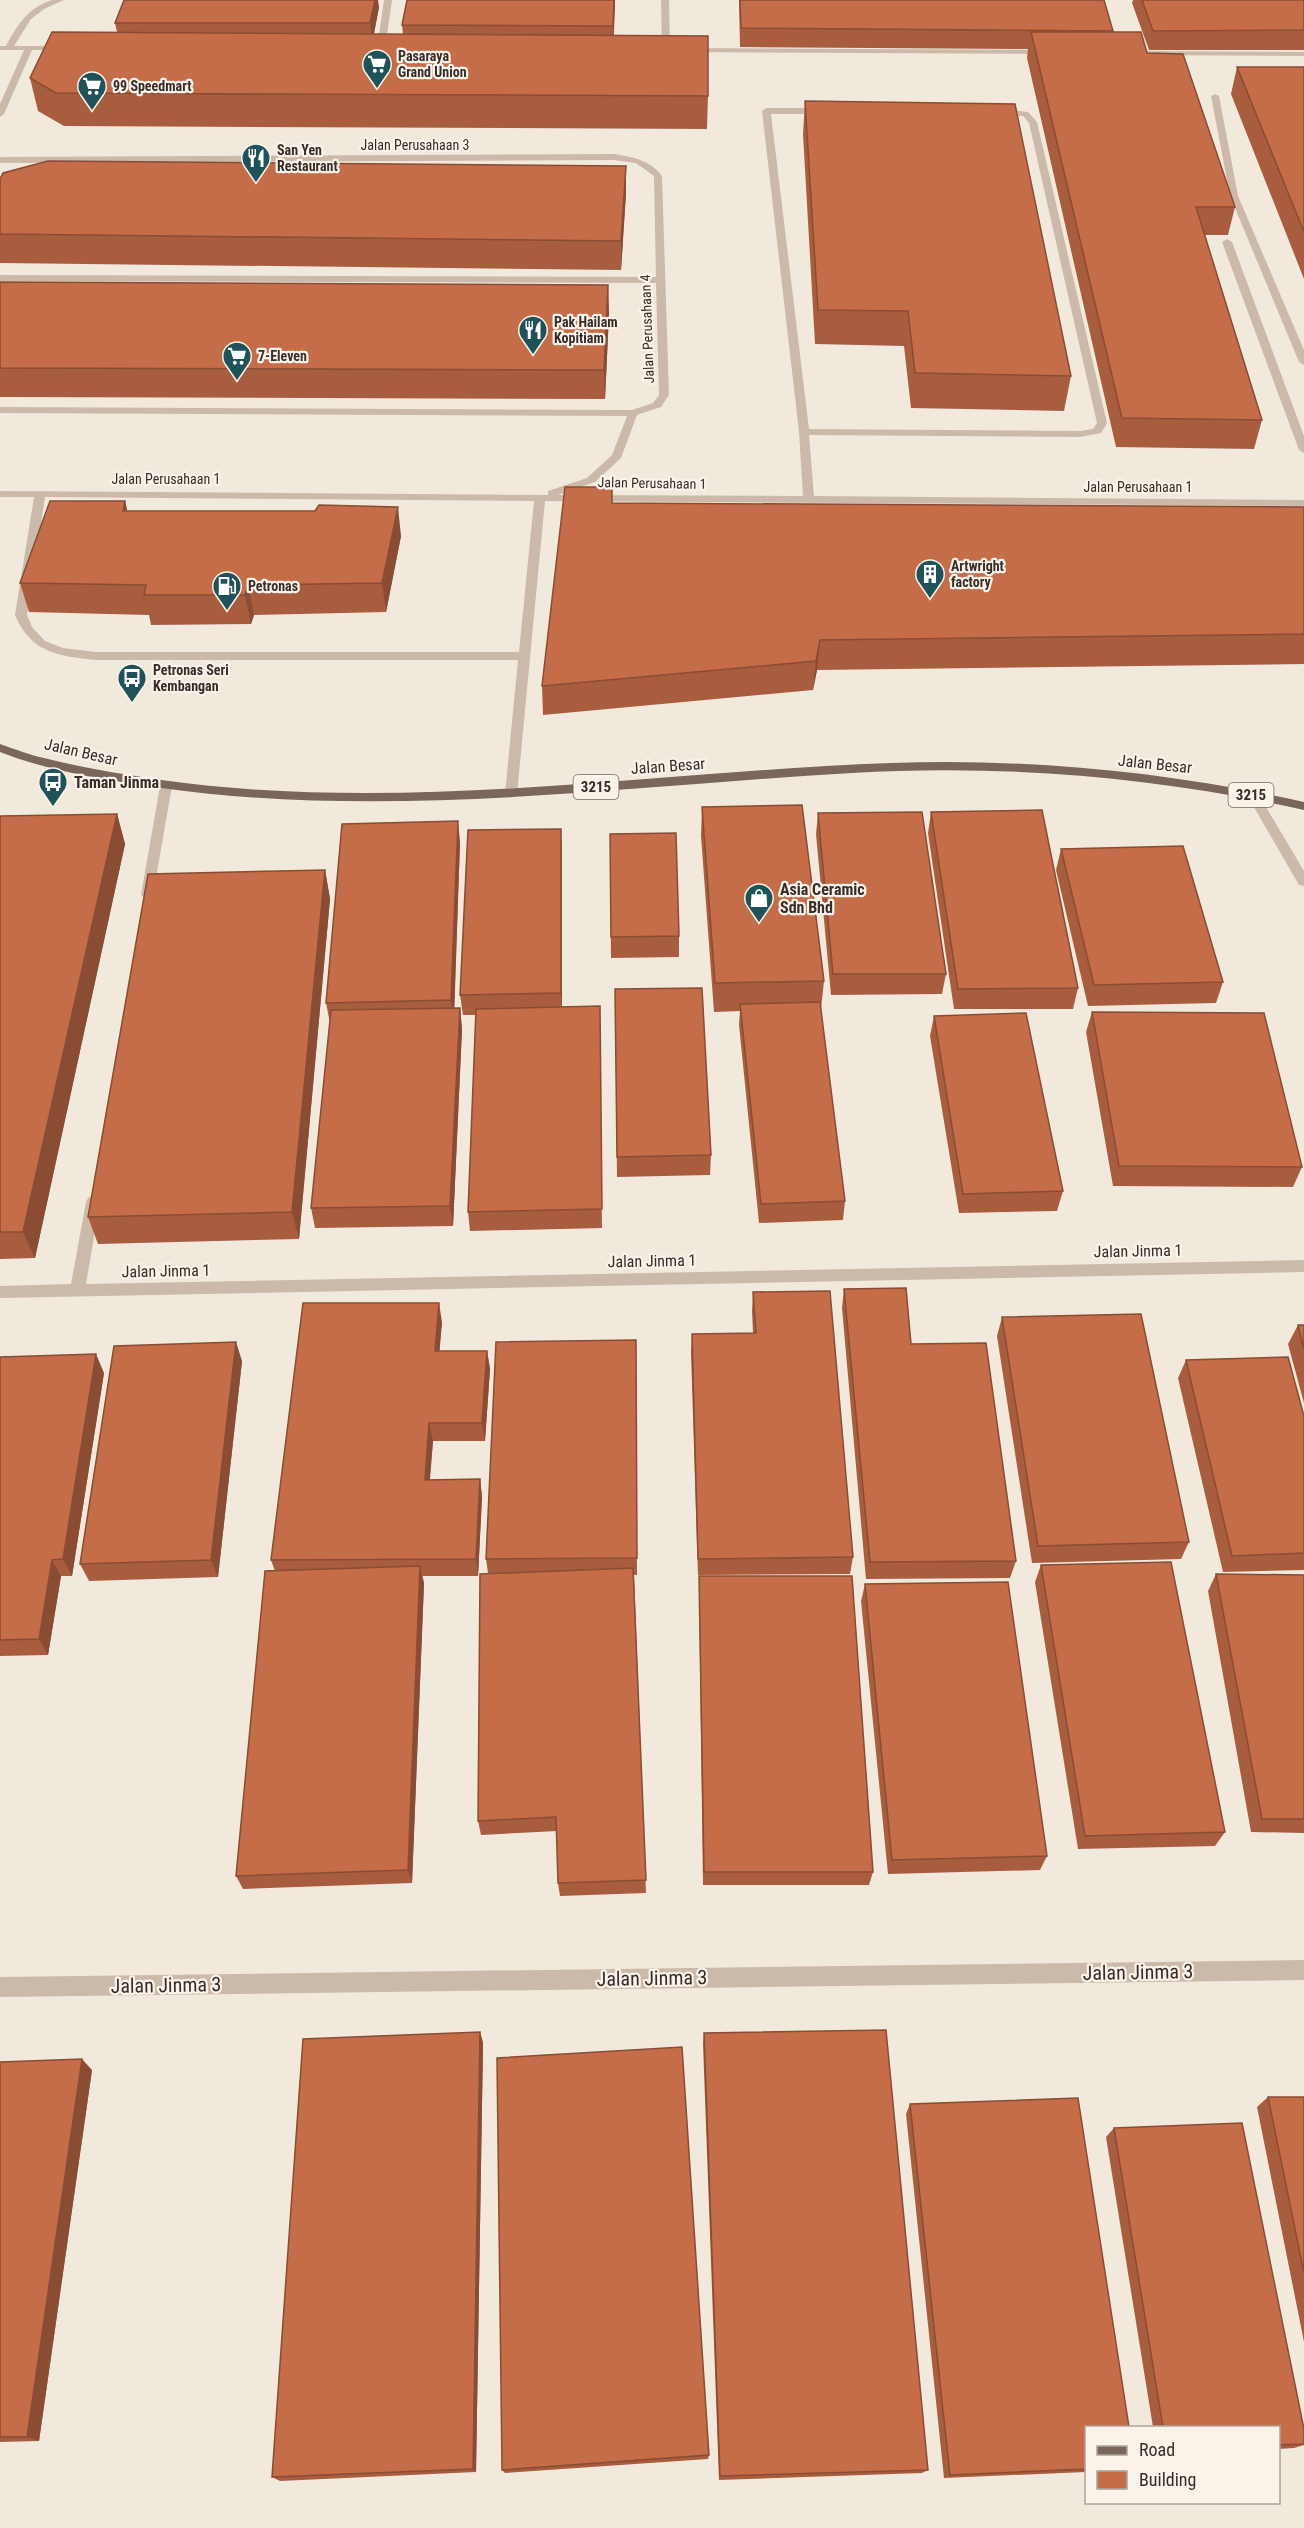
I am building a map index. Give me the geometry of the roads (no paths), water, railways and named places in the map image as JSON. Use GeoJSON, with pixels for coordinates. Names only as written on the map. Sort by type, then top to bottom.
{"type":"FeatureCollection","features":[{"type":"Feature","properties":{"kind":"main road","name":"Jalan Besar"},"geometry":{"type":"LineString","coordinates":[[0,748],[70,769],[166,786],[248,795],[321,798],[511,794],[855,768],[945,767],[1127,777],[1197,784],[1304,806]]}},
{"type":"Feature","properties":{"kind":"street"},"geometry":{"type":"LineString","coordinates":[[4,48],[23,19],[51,2],[60,0]]}},
{"type":"Feature","properties":{"kind":"street"},"geometry":{"type":"LineString","coordinates":[[381,49],[388,0]]}},
{"type":"Feature","properties":{"kind":"street"},"geometry":{"type":"LineString","coordinates":[[665,0],[666,50]]}},
{"type":"Feature","properties":{"kind":"street"},"geometry":{"type":"LineString","coordinates":[[4,48],[76,48]]}},
{"type":"Feature","properties":{"kind":"street"},"geometry":{"type":"LineString","coordinates":[[0,114],[29,48]]}},
{"type":"Feature","properties":{"kind":"street"},"geometry":{"type":"LineString","coordinates":[[369,49],[393,49]]}},
{"type":"Feature","properties":{"kind":"street"},"geometry":{"type":"LineString","coordinates":[[654,50],[1058,52]]}},
{"type":"Feature","properties":{"kind":"street"},"geometry":{"type":"LineString","coordinates":[[1118,53],[1304,54]]}},
{"type":"Feature","properties":{"kind":"street"},"geometry":{"type":"LineString","coordinates":[[1215,96],[1234,196],[1304,362]]}},
{"type":"Feature","properties":{"kind":"street"},"geometry":{"type":"LineString","coordinates":[[809,500],[804,432],[766,111],[836,111]]}},
{"type":"Feature","properties":{"kind":"street"},"geometry":{"type":"LineString","coordinates":[[804,432],[1080,434],[1097,430],[1102,423],[1033,122],[1025,114],[987,112]]}},
{"type":"Feature","properties":{"kind":"street","name":"Jalan Perusahaan 3"},"geometry":{"type":"LineString","coordinates":[[0,160],[614,157],[634,159],[650,165]]}},
{"type":"Feature","properties":{"kind":"street","name":"Jalan Perusahaan 4"},"geometry":{"type":"LineString","coordinates":[[633,413],[657,405],[664,395],[658,176],[650,165]]}},
{"type":"Feature","properties":{"kind":"street"},"geometry":{"type":"LineString","coordinates":[[1227,242],[1304,450]]}},
{"type":"Feature","properties":{"kind":"street"},"geometry":{"type":"LineString","coordinates":[[0,278],[660,280]]}},
{"type":"Feature","properties":{"kind":"street"},"geometry":{"type":"LineString","coordinates":[[0,410],[633,413],[617,456],[591,480],[540,497],[511,794]]}},
{"type":"Feature","properties":{"kind":"street"},"geometry":{"type":"LineString","coordinates":[[40,493],[21,615],[26,630],[35,640],[51,648],[71,654],[96,656],[525,656]]}},
{"type":"Feature","properties":{"kind":"street","name":"Jalan Perusahaan 1"},"geometry":{"type":"LineString","coordinates":[[0,494],[1304,503]]}},
{"type":"Feature","properties":{"kind":"street"},"geometry":{"type":"LineString","coordinates":[[145,903],[166,786]]}},
{"type":"Feature","properties":{"kind":"street"},"geometry":{"type":"LineString","coordinates":[[1253,795],[1304,882]]}},
{"type":"Feature","properties":{"kind":"street"},"geometry":{"type":"LineString","coordinates":[[77,1291],[96,1185]]}},
{"type":"Feature","properties":{"kind":"street","name":"Jalan Jinma 1"},"geometry":{"type":"LineString","coordinates":[[0,1292],[1304,1266]]}},
{"type":"Feature","properties":{"kind":"street","name":"Jalan Jinma 3"},"geometry":{"type":"LineString","coordinates":[[0,1987],[1304,1970]]}},
{"type":"Feature","properties":{"kind":"place","name":"Pasaraya Grand Union"},"geometry":{"type":"Point","coordinates":[377,90]}},
{"type":"Feature","properties":{"kind":"place","name":"99 Speedmart"},"geometry":{"type":"Point","coordinates":[92,112]}},
{"type":"Feature","properties":{"kind":"place","name":"San Yen Restaurant"},"geometry":{"type":"Point","coordinates":[256,184]}},
{"type":"Feature","properties":{"kind":"place","name":"Pak Hailam Kopitiam"},"geometry":{"type":"Point","coordinates":[533,356]}},
{"type":"Feature","properties":{"kind":"place","name":"7-Eleven"},"geometry":{"type":"Point","coordinates":[237,382]}},
{"type":"Feature","properties":{"kind":"place","name":"Artwright factory"},"geometry":{"type":"Point","coordinates":[930,600]}},
{"type":"Feature","properties":{"kind":"place","name":"Petronas"},"geometry":{"type":"Point","coordinates":[227,612]}},
{"type":"Feature","properties":{"kind":"place","name":"Petronas Seri Kembangan"},"geometry":{"type":"Point","coordinates":[132,704]}},
{"type":"Feature","properties":{"kind":"place","name":"Taman Jinma"},"geometry":{"type":"Point","coordinates":[53,808]}},
{"type":"Feature","properties":{"kind":"place","name":"Asia Ceramic Sdn Bhd"},"geometry":{"type":"Point","coordinates":[759,924]}}]}
